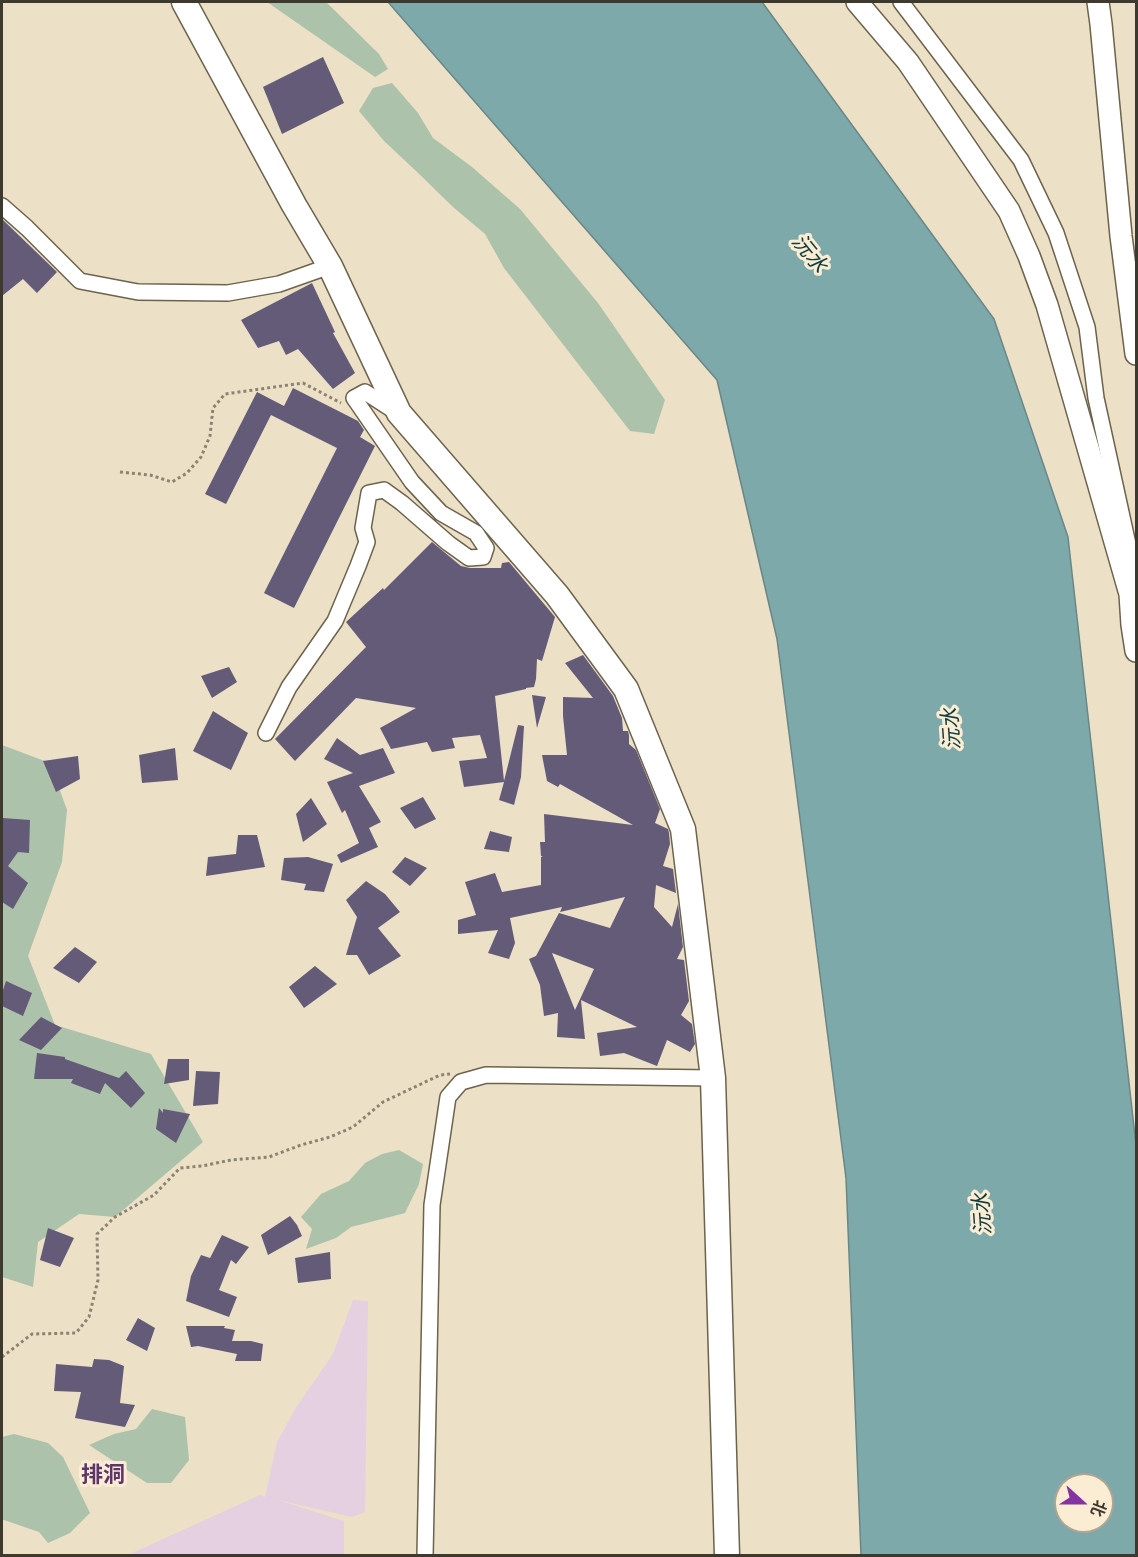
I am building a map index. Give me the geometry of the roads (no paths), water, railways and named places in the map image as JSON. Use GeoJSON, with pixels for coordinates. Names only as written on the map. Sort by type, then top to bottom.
{"type":"FeatureCollection","features":[{"type":"Feature","properties":{"kind":"main road"},"geometry":{"type":"LineString","coordinates":[[184,2],[294,205],[330,266],[399,413],[557,595],[626,689],[683,829],[713,1078],[727,1556]]}},
{"type":"Feature","properties":{"kind":"street"},"geometry":{"type":"LineString","coordinates":[[857,2],[908,62],[1009,211],[1029,256],[1047,305],[1121,561],[1130,594],[1137,651]]}},
{"type":"Feature","properties":{"kind":"street"},"geometry":{"type":"LineString","coordinates":[[901,2],[1021,160],[1056,233],[1087,327],[1096,398],[1137,581]]}},
{"type":"Feature","properties":{"kind":"street"},"geometry":{"type":"LineString","coordinates":[[1098,2],[1121,236],[1137,354]]}},
{"type":"Feature","properties":{"kind":"street"},"geometry":{"type":"LineString","coordinates":[[2,206],[80,281],[138,292],[228,292],[279,284],[330,266]]}},
{"type":"Feature","properties":{"kind":"street"},"geometry":{"type":"LineString","coordinates":[[266,733],[289,687],[335,621],[367,542],[363,528],[369,494],[384,490],[402,502],[448,543],[469,558],[483,557],[486,548],[476,533],[441,513],[412,482],[354,398],[365,392],[399,413]]}},
{"type":"Feature","properties":{"kind":"street"},"geometry":{"type":"LineString","coordinates":[[1132,625],[1137,600]]}},
{"type":"Feature","properties":{"kind":"street"},"geometry":{"type":"LineString","coordinates":[[425,1556],[432,1205],[448,1097],[461,1082],[486,1075],[713,1078]]}},
{"type":"Feature","properties":{"kind":"water","name":"沅水"},"geometry":{"type":"Polygon","coordinates":[[[388,2],[762,2],[994,319],[1068,537],[1136,1145],[1136,1555],[861,1555],[846,1178],[777,639],[717,380],[388,2]]]}},
{"type":"Feature","properties":{"kind":"district","name":"排洞"},"geometry":{"type":"Point","coordinates":[103,1476]}}]}
